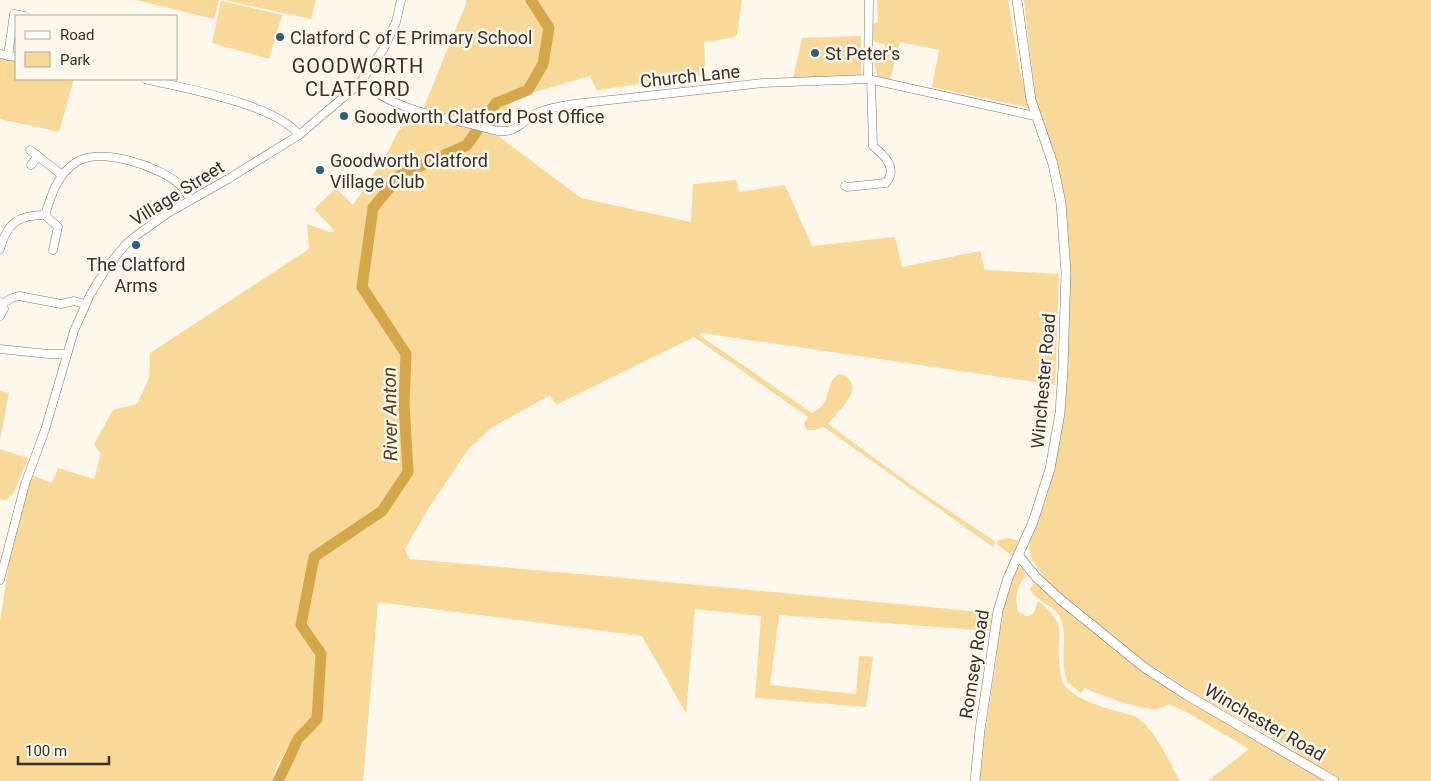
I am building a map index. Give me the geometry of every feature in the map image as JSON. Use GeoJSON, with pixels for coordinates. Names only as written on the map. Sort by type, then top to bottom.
{"type":"FeatureCollection","features":[{"type":"Feature","properties":{"kind":"main road","name":"Winchester Road"},"geometry":{"type":"LineString","coordinates":[[1017,0],[1029,88],[1035,116],[1053,164],[1060,191],[1065,249],[1065,311],[1060,414],[1054,452],[1040,504],[1019,556],[1036,577],[1061,600],[1145,668],[1185,694],[1334,781]]}},
{"type":"Feature","properties":{"kind":"main road","name":"Romsey Road"},"geometry":{"type":"LineString","coordinates":[[975,781],[980,730],[998,611],[1008,578],[1019,556]]}},
{"type":"Feature","properties":{"kind":"street","name":"Village Street"},"geometry":{"type":"LineString","coordinates":[[0,578],[23,490],[45,430],[66,354],[85,304],[102,274],[126,244],[155,221],[299,135],[352,90],[362,80],[384,48],[396,22],[402,0]]}},
{"type":"Feature","properties":{"kind":"street"},"geometry":{"type":"LineString","coordinates":[[845,186],[847,188],[886,184],[891,177],[890,165],[873,146],[869,79],[873,49],[869,0]]}},
{"type":"Feature","properties":{"kind":"street"},"geometry":{"type":"LineString","coordinates":[[8,56],[14,14],[20,15]]}},
{"type":"Feature","properties":{"kind":"street","name":"Church Lane"},"geometry":{"type":"LineString","coordinates":[[362,80],[375,92],[392,100],[442,118],[498,130],[510,130],[538,113],[574,104],[763,83],[869,79],[1035,116]]}},
{"type":"Feature","properties":{"kind":"street"},"geometry":{"type":"LineString","coordinates":[[149,80],[254,108],[289,124],[299,135]]}},
{"type":"Feature","properties":{"kind":"street"},"geometry":{"type":"LineString","coordinates":[[30,150],[62,175]]}},
{"type":"Feature","properties":{"kind":"street"},"geometry":{"type":"LineString","coordinates":[[31,165],[38,156]]}},
{"type":"Feature","properties":{"kind":"street"},"geometry":{"type":"LineString","coordinates":[[45,215],[52,193],[62,175],[76,162],[96,157],[121,158],[148,167],[176,181],[184,189],[190,200]]}},
{"type":"Feature","properties":{"kind":"street"},"geometry":{"type":"LineString","coordinates":[[0,249],[7,230],[14,222],[34,215],[45,215],[58,228],[52,244]]}},
{"type":"Feature","properties":{"kind":"street"},"geometry":{"type":"LineString","coordinates":[[0,316],[4,311],[1,303],[19,296],[61,304],[74,301],[85,304]]}},
{"type":"Feature","properties":{"kind":"street"},"geometry":{"type":"LineString","coordinates":[[0,349],[66,354]]}},
{"type":"Feature","properties":{"kind":"green space"},"geometry":{"type":"Polygon","coordinates":[[[136,0],[219,0],[214,19],[136,0]]]}},
{"type":"Feature","properties":{"kind":"green space"},"geometry":{"type":"Polygon","coordinates":[[[224,0],[316,0],[311,19],[224,0]]]}},
{"type":"Feature","properties":{"kind":"green space"},"geometry":{"type":"Polygon","coordinates":[[[466,0],[742,0],[737,35],[731,38],[704,42],[706,75],[597,90],[590,76],[514,98],[494,133],[581,198],[691,222],[693,184],[736,180],[739,192],[785,185],[812,246],[895,237],[902,267],[980,251],[985,270],[1059,274],[1055,385],[702,333],[699,335],[812,413],[824,403],[834,377],[840,374],[846,376],[851,384],[850,396],[828,424],[921,492],[993,540],[995,542],[993,547],[824,427],[807,430],[804,424],[808,417],[694,337],[556,405],[550,395],[491,428],[467,451],[428,509],[405,549],[409,559],[992,613],[990,631],[779,615],[770,685],[856,694],[859,656],[873,657],[866,707],[755,698],[761,616],[695,609],[686,713],[642,636],[378,602],[363,781],[284,781],[289,766],[305,740],[297,733],[277,765],[272,781],[0,781],[0,621],[9,563],[32,475],[52,483],[58,468],[94,479],[101,454],[94,444],[113,410],[137,404],[149,378],[150,353],[309,249],[307,224],[330,232],[335,231],[314,209],[336,188],[353,205],[387,154],[398,131],[421,114],[466,0]]]}},
{"type":"Feature","properties":{"kind":"green space"},"geometry":{"type":"Polygon","coordinates":[[[877,0],[1008,0],[1020,72],[1030,108],[932,87],[939,50],[900,42],[890,80],[877,76],[873,56],[877,51],[883,51],[885,44],[875,42],[872,39],[870,25],[878,22],[877,0]]]}},
{"type":"Feature","properties":{"kind":"green space"},"geometry":{"type":"Polygon","coordinates":[[[1024,0],[1431,0],[1431,781],[1340,781],[1277,740],[1195,694],[1154,667],[1147,675],[1330,781],[1208,781],[1249,749],[1190,714],[1169,704],[1158,709],[1142,708],[1085,688],[1081,693],[1068,683],[1064,666],[1063,624],[1057,613],[1035,596],[1030,588],[1043,575],[1032,560],[1029,549],[1030,538],[1045,502],[1056,462],[1063,397],[1065,204],[1064,194],[1035,95],[1024,0]]]}},
{"type":"Feature","properties":{"kind":"green space"},"geometry":{"type":"Polygon","coordinates":[[[221,1],[282,15],[269,59],[212,43],[221,1]]]}},
{"type":"Feature","properties":{"kind":"green space"},"geometry":{"type":"Polygon","coordinates":[[[861,36],[861,76],[793,79],[802,38],[861,36]]]}},
{"type":"Feature","properties":{"kind":"green space"},"geometry":{"type":"Polygon","coordinates":[[[0,57],[15,60],[15,80],[74,80],[59,132],[0,119],[0,57]]]}},
{"type":"Feature","properties":{"kind":"green space"},"geometry":{"type":"Polygon","coordinates":[[[0,391],[9,393],[0,440],[0,391]]]}},
{"type":"Feature","properties":{"kind":"green space"},"geometry":{"type":"Polygon","coordinates":[[[0,449],[28,458],[13,494],[6,500],[0,499],[0,449]]]}},
{"type":"Feature","properties":{"kind":"green space"},"geometry":{"type":"Polygon","coordinates":[[[1009,538],[1019,541],[1012,556],[997,544],[998,540],[1009,538]]]}},
{"type":"Feature","properties":{"kind":"green space"},"geometry":{"type":"Polygon","coordinates":[[[1018,566],[1023,569],[1026,578],[1021,582],[1016,598],[1018,612],[1025,616],[1030,616],[1034,612],[1038,601],[1055,618],[1060,632],[1059,657],[1063,683],[1074,694],[1089,702],[1138,718],[1151,731],[1180,781],[979,781],[997,655],[994,654],[1002,605],[1018,566]]]}},
{"type":"Feature","properties":{"kind":"waterway","name":"River Anton"},"geometry":{"type":"LineString","coordinates":[[278,781],[298,739],[317,719],[321,654],[301,625],[314,557],[382,511],[408,472],[404,404],[406,354],[362,287],[373,208],[400,175],[467,145],[496,103],[528,90],[543,64],[549,28],[531,0]]}},
{"type":"Feature","properties":{"kind":"place","name":"Clatford C of E Primary School"},"geometry":{"type":"Point","coordinates":[280,37]}},
{"type":"Feature","properties":{"kind":"place","name":"St Peter's"},"geometry":{"type":"Point","coordinates":[815,53]}},
{"type":"Feature","properties":{"kind":"place","name":"Goodworth Clatford Post Office"},"geometry":{"type":"Point","coordinates":[344,116]}},
{"type":"Feature","properties":{"kind":"place","name":"Goodworth Clatford Village Club"},"geometry":{"type":"Point","coordinates":[320,170]}},
{"type":"Feature","properties":{"kind":"place","name":"The Clatford Arms"},"geometry":{"type":"Point","coordinates":[136,245]}},
{"type":"Feature","properties":{"kind":"district","name":"GOODWORTH CLATFORD"},"geometry":{"type":"Point","coordinates":[358,78]}}]}
